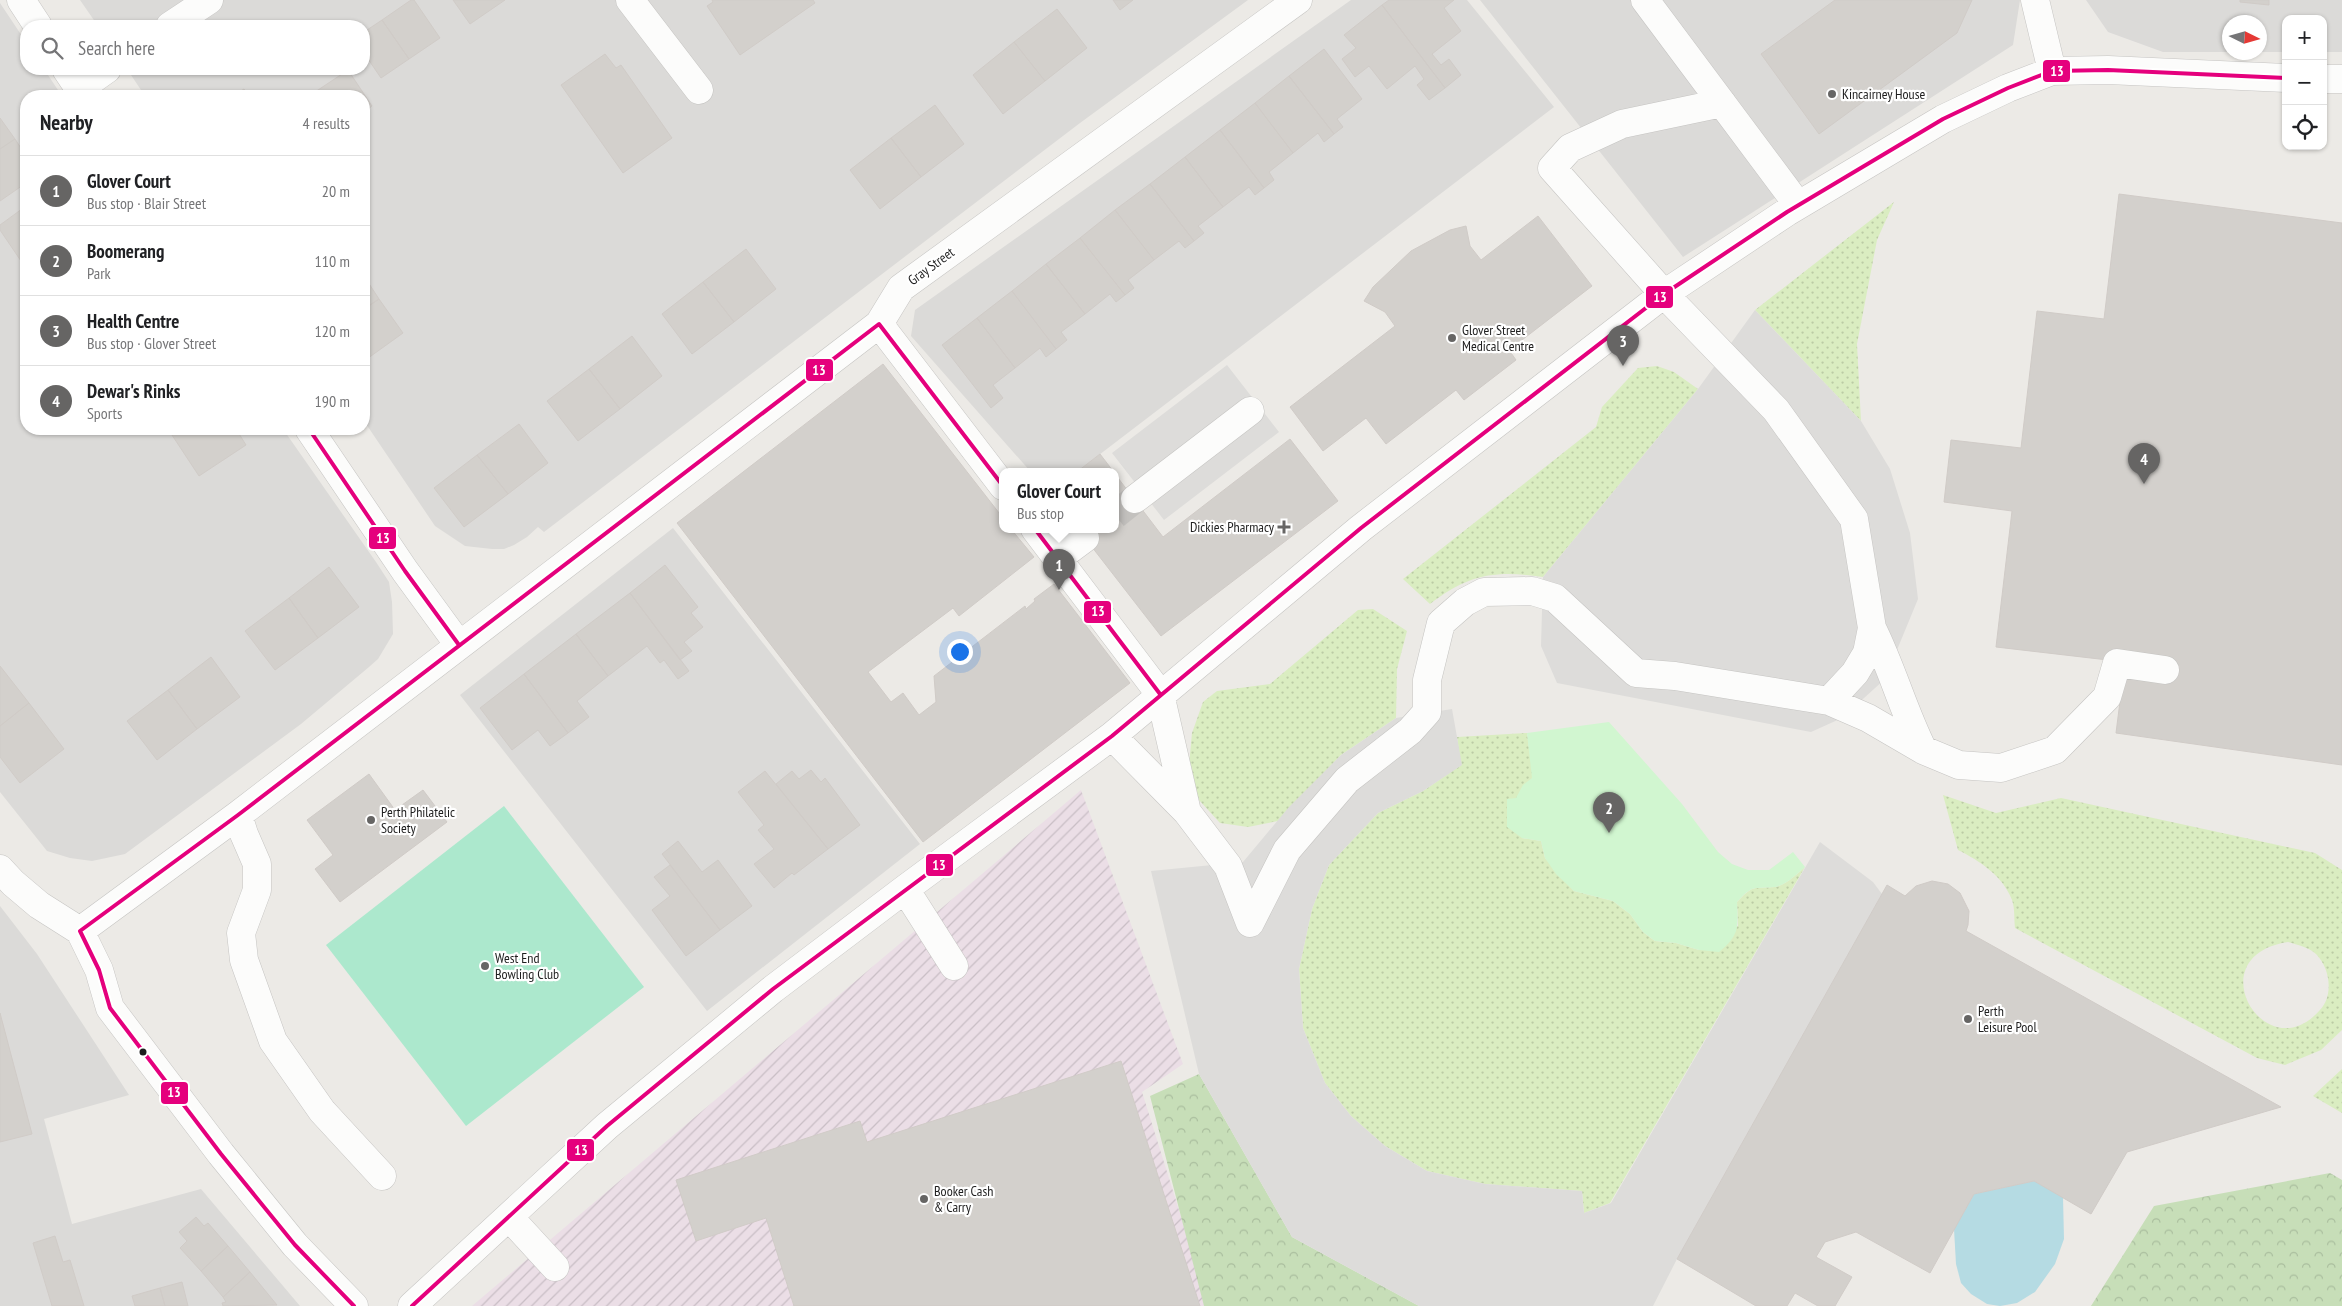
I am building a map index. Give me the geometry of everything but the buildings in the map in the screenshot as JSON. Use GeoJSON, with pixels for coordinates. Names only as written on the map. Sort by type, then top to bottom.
{"type":"FeatureCollection","features":[{"type":"Feature","properties":{"kind":"street"},"geometry":{"type":"LineString","coordinates":[[21,0],[34,20]]}},
{"type":"Feature","properties":{"kind":"street"},"geometry":{"type":"LineString","coordinates":[[179,20],[209,0]]}},
{"type":"Feature","properties":{"kind":"street"},"geometry":{"type":"LineString","coordinates":[[630,0],[699,90]]}},
{"type":"Feature","properties":{"kind":"street","name":"Gray Street"},"geometry":{"type":"LineString","coordinates":[[80,931],[238,815],[879,324],[901,288],[1298,0]]}},
{"type":"Feature","properties":{"kind":"street"},"geometry":{"type":"LineString","coordinates":[[1645,0],[1798,205]]}},
{"type":"Feature","properties":{"kind":"street"},"geometry":{"type":"LineString","coordinates":[[2035,0],[2052,71]]}},
{"type":"Feature","properties":{"kind":"street"},"geometry":{"type":"LineString","coordinates":[[412,1306],[607,1126],[773,990],[905,889],[1112,736],[1361,528],[1664,294],[1798,205],[1943,119],[2008,88],[2052,71],[2108,70],[2282,78]]}},
{"type":"Feature","properties":{"kind":"street"},"geometry":{"type":"LineString","coordinates":[[77,85],[96,75]]}},
{"type":"Feature","properties":{"kind":"street"},"geometry":{"type":"LineString","coordinates":[[2327,79],[2342,79]]}},
{"type":"Feature","properties":{"kind":"street"},"geometry":{"type":"LineString","coordinates":[[1722,103],[1622,124],[1570,148],[1552,168],[1664,294],[1776,410],[1854,519],[1872,628],[1885,654],[1908,718],[1924,750]]}},
{"type":"Feature","properties":{"kind":"street"},"geometry":{"type":"LineString","coordinates":[[879,324],[999,481]]}},
{"type":"Feature","properties":{"kind":"street"},"geometry":{"type":"LineString","coordinates":[[1135,499],[1250,411]]}},
{"type":"Feature","properties":{"kind":"street"},"geometry":{"type":"LineString","coordinates":[[313,435],[405,571],[459,645]]}},
{"type":"Feature","properties":{"kind":"street"},"geometry":{"type":"LineString","coordinates":[[1038,533],[1160,694],[1187,812]]}},
{"type":"Feature","properties":{"kind":"street"},"geometry":{"type":"LineString","coordinates":[[1058,558],[1085,538]]}},
{"type":"Feature","properties":{"kind":"street"},"geometry":{"type":"LineString","coordinates":[[1112,736],[1187,812],[1228,866],[1250,923],[1287,850],[1346,780],[1410,731],[1427,712],[1427,680],[1441,623],[1465,602],[1484,592],[1532,592],[1554,598],[1636,673],[1675,676],[1829,700],[1868,718],[1924,750],[1959,765],[2001,768],[2055,750],[2107,697],[2117,663],[2165,670]]}},
{"type":"Feature","properties":{"kind":"street"},"geometry":{"type":"LineString","coordinates":[[1829,700],[1855,673],[1867,653],[1872,628]]}},
{"type":"Feature","properties":{"kind":"street"},"geometry":{"type":"LineString","coordinates":[[238,815],[257,864],[258,890],[241,933],[244,960],[273,1041],[322,1111],[382,1176]]}},
{"type":"Feature","properties":{"kind":"street"},"geometry":{"type":"LineString","coordinates":[[0,870],[12,883],[39,905],[80,931],[99,970],[110,1008],[220,1154],[295,1245],[354,1306]]}},
{"type":"Feature","properties":{"kind":"street"},"geometry":{"type":"LineString","coordinates":[[905,889],[954,966]]}},
{"type":"Feature","properties":{"kind":"street"},"geometry":{"type":"LineString","coordinates":[[509,1217],[556,1267]]}},
{"type":"Feature","properties":{"kind":"shaded area"},"geometry":{"type":"Polygon","coordinates":[[[80,0],[1248,0],[1080,123],[544,532],[538,527],[527,537],[504,549],[465,546],[435,526],[370,430],[370,90],[141,90],[131,75],[370,75],[370,20],[94,20],[80,0]]]}},
{"type":"Feature","properties":{"kind":"shaded area"},"geometry":{"type":"Polygon","coordinates":[[[1351,0],[1467,0],[1554,107],[1082,468],[1027,468],[911,336],[915,310],[1351,0]]]}},
{"type":"Feature","properties":{"kind":"shaded area"},"geometry":{"type":"Polygon","coordinates":[[[1480,0],[2020,0],[2013,45],[1683,257],[1480,0]]]}},
{"type":"Feature","properties":{"kind":"shaded area"},"geometry":{"type":"Polygon","coordinates":[[[2086,0],[2342,0],[2342,52],[2327,52],[2327,15],[2282,15],[2282,52],[2267,52],[2267,15],[2222,15],[2222,52],[2163,52],[2108,32],[2086,0]]]}},
{"type":"Feature","properties":{"kind":"shaded area"},"geometry":{"type":"Polygon","coordinates":[[[0,3],[20,33],[20,75],[48,75],[58,90],[20,90],[20,435],[287,435],[389,582],[393,634],[378,659],[301,724],[125,854],[92,861],[70,858],[47,851],[0,792],[0,3]]]}},
{"type":"Feature","properties":{"kind":"shaded area"},"geometry":{"type":"Polygon","coordinates":[[[1755,310],[1861,421],[1890,469],[1910,533],[1918,599],[1885,679],[1842,718],[1811,732],[1557,683],[1541,646],[1543,577],[1698,389],[1755,310]]]}},
{"type":"Feature","properties":{"kind":"shaded area"},"geometry":{"type":"Polygon","coordinates":[[[1227,365],[1279,432],[1164,520],[1112,453],[1227,365]]]}},
{"type":"Feature","properties":{"kind":"shaded area"},"geometry":{"type":"Polygon","coordinates":[[[673,528],[920,844],[707,1011],[460,695],[673,528]]]}},
{"type":"Feature","properties":{"kind":"shaded area"},"geometry":{"type":"Polygon","coordinates":[[[1452,709],[1462,765],[1423,791],[1378,813],[1329,865],[1312,909],[1299,969],[1303,1028],[1325,1083],[1351,1116],[1385,1146],[1427,1171],[1485,1184],[1582,1191],[1584,1213],[1611,1203],[1820,842],[1873,882],[1882,894],[1677,1259],[1653,1306],[1419,1306],[1292,1237],[1199,1074],[1151,871],[1243,862],[1289,807],[1341,755],[1396,718],[1452,709]]]}},
{"type":"Feature","properties":{"kind":"shaded area"},"geometry":{"type":"Polygon","coordinates":[[[1081,790],[1183,1064],[1142,1092],[1209,1306],[472,1306],[1081,790]]]}},
{"type":"Feature","properties":{"kind":"shaded area"},"geometry":{"type":"Polygon","coordinates":[[[0,906],[37,954],[129,1095],[44,1119],[72,1224],[201,1189],[300,1306],[0,1306],[0,906]]]}},
{"type":"Feature","properties":{"kind":"green space"},"geometry":{"type":"Polygon","coordinates":[[[1894,202],[1877,240],[1857,344],[1861,421],[1755,310],[1894,202]]]}},
{"type":"Feature","properties":{"kind":"green space"},"geometry":{"type":"Polygon","coordinates":[[[1657,366],[1674,372],[1698,389],[1543,577],[1511,574],[1470,580],[1457,586],[1430,604],[1403,579],[1596,427],[1602,407],[1638,368],[1657,366]]]}},
{"type":"Feature","properties":{"kind":"green space"},"geometry":{"type":"Polygon","coordinates":[[[1373,609],[1407,631],[1397,669],[1396,718],[1341,755],[1278,821],[1248,827],[1220,823],[1199,800],[1189,765],[1192,733],[1203,702],[1217,691],[1270,684],[1358,610],[1373,609]]]}},
{"type":"Feature","properties":{"kind":"green space"},"geometry":{"type":"Polygon","coordinates":[[[1609,722],[1682,804],[1718,852],[1732,864],[1748,870],[1769,870],[1793,852],[1805,867],[1783,884],[1775,887],[1754,889],[1742,896],[1737,902],[1737,924],[1734,935],[1731,941],[1719,952],[1699,950],[1676,943],[1655,941],[1643,932],[1630,914],[1613,901],[1574,891],[1556,874],[1545,858],[1541,841],[1522,838],[1507,827],[1507,799],[1516,798],[1523,785],[1532,778],[1527,733],[1609,722]]]}},
{"type":"Feature","properties":{"kind":"green space"},"geometry":{"type":"Polygon","coordinates":[[[1527,733],[1533,778],[1526,784],[1518,798],[1517,805],[1522,838],[1541,841],[1545,858],[1574,891],[1613,901],[1630,914],[1643,932],[1655,941],[1676,943],[1699,950],[1738,926],[1737,902],[1747,892],[1754,889],[1779,886],[1805,867],[1610,1203],[1584,1213],[1582,1191],[1485,1184],[1427,1171],[1385,1146],[1351,1116],[1325,1083],[1303,1028],[1299,969],[1312,909],[1329,865],[1378,813],[1423,791],[1461,765],[1457,737],[1527,733]]]}},
{"type":"Feature","properties":{"kind":"green space"},"geometry":{"type":"Polygon","coordinates":[[[1943,795],[1996,813],[2061,798],[2315,853],[2342,870],[2342,1030],[2321,1050],[2285,1065],[2257,1058],[2015,928],[2013,903],[2003,884],[1990,870],[1958,850],[1943,795]],[[2288,942],[2261,951],[2247,967],[2243,986],[2249,1004],[2262,1019],[2279,1027],[2299,1025],[2320,1010],[2329,989],[2327,974],[2316,954],[2303,946],[2288,942]]]}},
{"type":"Feature","properties":{"kind":"green space","name":"West End Bowling Club"},"geometry":{"type":"Polygon","coordinates":[[[504,806],[644,987],[466,1126],[326,945],[504,806]]]}},
{"type":"Feature","properties":{"kind":"green space"},"geometry":{"type":"Polygon","coordinates":[[[2342,1069],[2342,1113],[2313,1096],[2342,1069]]]}},
{"type":"Feature","properties":{"kind":"green space"},"geometry":{"type":"Polygon","coordinates":[[[1199,1074],[1292,1237],[1419,1306],[1204,1306],[1150,1096],[1199,1074]]]}},
{"type":"Feature","properties":{"kind":"green space"},"geometry":{"type":"Polygon","coordinates":[[[2330,1173],[2342,1180],[2342,1306],[2091,1306],[2154,1206],[2330,1173]]]}},
{"type":"Feature","properties":{"kind":"water"},"geometry":{"type":"Polygon","coordinates":[[[2034,1181],[2063,1197],[2064,1239],[2055,1264],[2035,1292],[2017,1303],[2000,1306],[1987,1304],[1971,1294],[1961,1283],[1956,1264],[1954,1229],[1974,1194],[2034,1181]]]}},
{"type":"Feature","properties":{"kind":"tunnel"},"geometry":{"type":"LineString","coordinates":[[1119,512],[1135,499]]}},
{"type":"Feature","properties":{"kind":"transit line","name":"13"},"geometry":{"type":"LineString","coordinates":[[412,1306],[607,1126],[773,989],[1112,736],[1361,528],[1664,294],[1787,212],[1943,119],[2008,88],[2052,71],[2108,70],[2282,78]]}},
{"type":"Feature","properties":{"kind":"transit line","name":"13"},"geometry":{"type":"LineString","coordinates":[[354,1306],[295,1245],[221,1154],[110,1008],[99,970],[80,931],[238,815],[879,324],[999,481]]}},
{"type":"Feature","properties":{"kind":"transit line","name":"13"},"geometry":{"type":"LineString","coordinates":[[313,435],[405,571],[459,645]]}},
{"type":"Feature","properties":{"kind":"transit line","name":"13"},"geometry":{"type":"LineString","coordinates":[[1038,533],[1160,694]]}},
{"type":"Feature","properties":{"kind":"place","name":"Kincairney House"},"geometry":{"type":"Point","coordinates":[1832,94]}},
{"type":"Feature","properties":{"kind":"place","name":"Glover Street Medical Centre"},"geometry":{"type":"Point","coordinates":[1452,338]}},
{"type":"Feature","properties":{"kind":"place","name":"Health Centre"},"geometry":{"type":"Point","coordinates":[1623,366]}},
{"type":"Feature","properties":{"kind":"place","name":"Dewar's Rinks"},"geometry":{"type":"Point","coordinates":[2144,484]}},
{"type":"Feature","properties":{"kind":"place","name":"Dickies Pharmacy"},"geometry":{"type":"Point","coordinates":[1284,527]}},
{"type":"Feature","properties":{"kind":"place","name":"Glover Court"},"geometry":{"type":"Point","coordinates":[1059,590]}},
{"type":"Feature","properties":{"kind":"place","name":"Perth Philatelic Society"},"geometry":{"type":"Point","coordinates":[371,820]}},
{"type":"Feature","properties":{"kind":"place","name":"Boomerang"},"geometry":{"type":"Point","coordinates":[1609,833]}},
{"type":"Feature","properties":{"kind":"place","name":"West End Bowling Club"},"geometry":{"type":"Point","coordinates":[485,966]}},
{"type":"Feature","properties":{"kind":"place","name":"Perth Leisure Pool"},"geometry":{"type":"Point","coordinates":[1968,1019]}},
{"type":"Feature","properties":{"kind":"place","name":"Booker Cash & Carry"},"geometry":{"type":"Point","coordinates":[924,1199]}}]}
